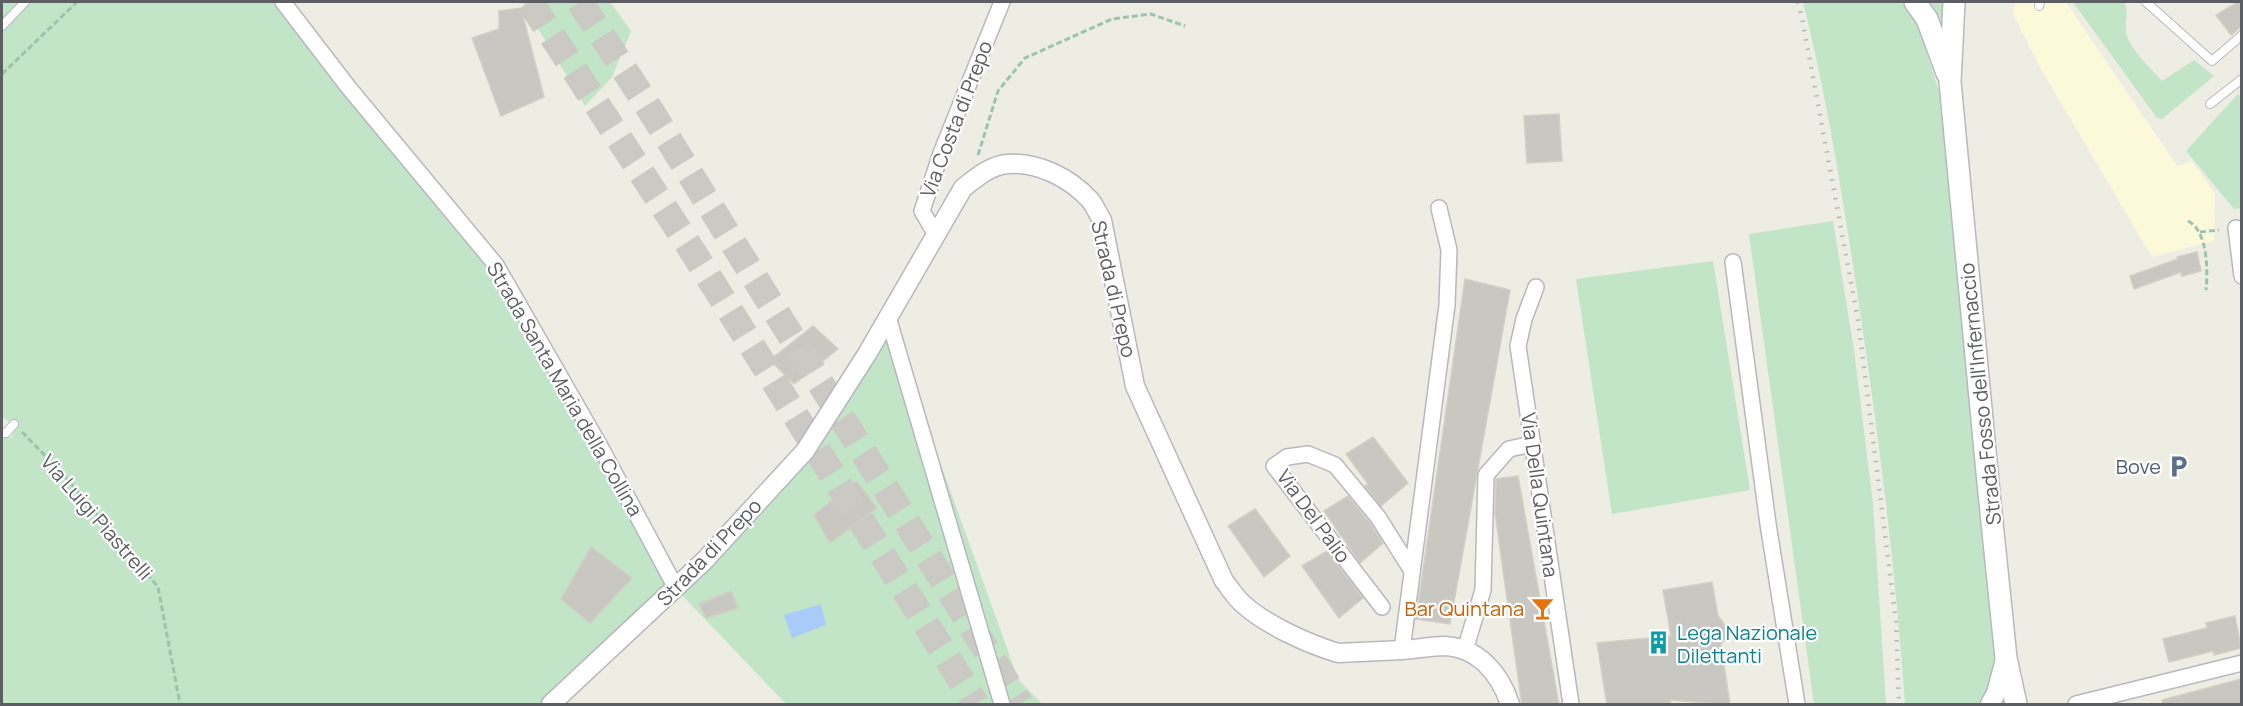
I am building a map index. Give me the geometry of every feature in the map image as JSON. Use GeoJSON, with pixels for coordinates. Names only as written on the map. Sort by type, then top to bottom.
{"type":"FeatureCollection","features":[{"type":"Feature","properties":{"kind":"main road"},"geometry":{"type":"LineString","coordinates":[[1915,2],[1927,19],[1950,82]]}},
{"type":"Feature","properties":{"kind":"main road"},"geometry":{"type":"LineString","coordinates":[[1950,82],[1954,2]]}},
{"type":"Feature","properties":{"kind":"main road","name":"Strada Fosso dell'Infernaccio"},"geometry":{"type":"LineString","coordinates":[[1950,82],[2006,658],[2016,705]]}},
{"type":"Feature","properties":{"kind":"street","name":"Strada Santa Maria della Collina"},"geometry":{"type":"LineString","coordinates":[[283,2],[349,88],[496,265],[601,448],[676,588]]}},
{"type":"Feature","properties":{"kind":"street","name":"Via Costa di Prepo"},"geometry":{"type":"LineString","coordinates":[[936,235],[922,211],[941,153],[1002,2]]}},
{"type":"Feature","properties":{"kind":"street","name":"Strada di Prepo"},"geometry":{"type":"LineString","coordinates":[[551,705],[704,561],[805,451],[888,317],[963,188],[982,172],[1006,164],[1037,166],[1068,181],[1090,201],[1102,220],[1135,386],[1224,581],[1242,603],[1283,631],[1338,653],[1445,646],[1465,650]]}},
{"type":"Feature","properties":{"kind":"street"},"geometry":{"type":"LineString","coordinates":[[1402,650],[1447,304],[1449,250],[1439,208]]}},
{"type":"Feature","properties":{"kind":"street"},"geometry":{"type":"LineString","coordinates":[[2236,228],[2241,276]]}},
{"type":"Feature","properties":{"kind":"street"},"geometry":{"type":"LineString","coordinates":[[1734,262],[1768,524],[1797,705]]}},
{"type":"Feature","properties":{"kind":"street","name":"Via Della Quintana"},"geometry":{"type":"LineString","coordinates":[[1536,287],[1524,319],[1518,346],[1571,705]]}},
{"type":"Feature","properties":{"kind":"street"},"geometry":{"type":"LineString","coordinates":[[888,317],[1002,705]]}},
{"type":"Feature","properties":{"kind":"street"},"geometry":{"type":"LineString","coordinates":[[1510,705],[1506,693],[1491,670],[1479,656],[1465,650],[1483,590],[1486,475],[1509,449],[1533,444]]}},
{"type":"Feature","properties":{"kind":"street","name":"Via Del Palio"},"geometry":{"type":"LineString","coordinates":[[1382,607],[1274,466],[1287,457],[1308,454],[1335,465],[1378,517],[1412,571]]}},
{"type":"Feature","properties":{"kind":"street"},"geometry":{"type":"LineString","coordinates":[[1990,705],[1996,693],[2006,658]]}},
{"type":"Feature","properties":{"kind":"street"},"geometry":{"type":"LineString","coordinates":[[2076,705],[2241,663]]}},
{"type":"Feature","properties":{"kind":"lane"},"geometry":{"type":"LineString","coordinates":[[2,26],[25,2]]}},
{"type":"Feature","properties":{"kind":"lane"},"geometry":{"type":"LineString","coordinates":[[2146,2],[2212,61],[2241,36]]}},
{"type":"Feature","properties":{"kind":"lane"},"geometry":{"type":"LineString","coordinates":[[2210,104],[2241,79]]}},
{"type":"Feature","properties":{"kind":"lane"},"geometry":{"type":"LineString","coordinates":[[2,433],[6,433],[14,424]]}},
{"type":"Feature","properties":{"kind":"path"},"geometry":{"type":"LineString","coordinates":[[2,74],[77,2]]}},
{"type":"Feature","properties":{"kind":"path"},"geometry":{"type":"LineString","coordinates":[[982,172],[978,154],[998,91],[1025,58],[1112,19],[1151,14],[1185,26]]}},
{"type":"Feature","properties":{"kind":"path"},"geometry":{"type":"LineString","coordinates":[[2188,221],[2200,232],[2208,271],[2206,290]]}},
{"type":"Feature","properties":{"kind":"path","name":"Via Luigi Piastrelli"},"geometry":{"type":"LineString","coordinates":[[14,424],[62,473],[158,587],[180,705]]}},
{"type":"Feature","properties":{"kind":"shaded area"},"geometry":{"type":"Polygon","coordinates":[[[2015,2],[2066,2],[2177,166],[2192,161],[2215,194],[2214,241],[2152,257],[2041,69],[2013,14],[2015,2]]]}},
{"type":"Feature","properties":{"kind":"green space"},"geometry":{"type":"Polygon","coordinates":[[[2,2],[283,2],[496,265],[676,588],[805,451],[888,317],[1018,679],[1042,704],[786,704],[676,589],[551,704],[2,704],[2,438],[12,437],[14,425],[2,417],[2,2]]]}},
{"type":"Feature","properties":{"kind":"green space"},"geometry":{"type":"Polygon","coordinates":[[[522,2],[610,2],[631,31],[612,77],[585,106],[522,2]]]}},
{"type":"Feature","properties":{"kind":"green space"},"geometry":{"type":"Polygon","coordinates":[[[1803,2],[1899,2],[1913,9],[1948,120],[2001,653],[1986,700],[1981,704],[1905,704],[1897,607],[1875,414],[1829,119],[1803,2]]]}},
{"type":"Feature","properties":{"kind":"green space"},"geometry":{"type":"Polygon","coordinates":[[[1944,2],[1944,25],[1931,3],[1944,2]]]}},
{"type":"Feature","properties":{"kind":"green space"},"geometry":{"type":"Polygon","coordinates":[[[2073,2],[2124,2],[2127,12],[2126,30],[2130,43],[2162,81],[2194,60],[2214,76],[2162,119],[2157,118],[2073,2]]]}},
{"type":"Feature","properties":{"kind":"green space"},"geometry":{"type":"Polygon","coordinates":[[[2238,94],[2242,98],[2242,208],[2234,209],[2186,151],[2238,94]]]}},
{"type":"Feature","properties":{"kind":"green space"},"geometry":{"type":"Polygon","coordinates":[[[1833,221],[1854,350],[1873,504],[1886,704],[1814,704],[1749,234],[1833,221]]]}},
{"type":"Feature","properties":{"kind":"green space"},"geometry":{"type":"Polygon","coordinates":[[[1713,261],[1750,490],[1612,514],[1576,279],[1713,261]]]}},
{"type":"Feature","properties":{"kind":"water"},"geometry":{"type":"Polygon","coordinates":[[[821,604],[826,625],[792,638],[784,615],[821,604]]]}},
{"type":"Feature","properties":{"kind":"building"},"geometry":{"type":"Polygon","coordinates":[[[2241,2],[2241,27],[2231,35],[2216,15],[2241,2]]]}},
{"type":"Feature","properties":{"kind":"building"},"geometry":{"type":"Polygon","coordinates":[[[521,8],[544,97],[501,116],[472,38],[499,29],[499,11],[521,8]]]}},
{"type":"Feature","properties":{"kind":"building"},"geometry":{"type":"Polygon","coordinates":[[[1559,114],[1562,161],[1527,163],[1524,116],[1559,114]]]}},
{"type":"Feature","properties":{"kind":"building"},"geometry":{"type":"Polygon","coordinates":[[[2197,252],[2201,271],[2182,276],[2181,272],[2134,289],[2130,276],[2178,259],[2177,257],[2197,252]]]}},
{"type":"Feature","properties":{"kind":"building"},"geometry":{"type":"Polygon","coordinates":[[[1465,279],[1510,290],[1450,624],[1416,619],[1465,279]]]}},
{"type":"Feature","properties":{"kind":"building"},"geometry":{"type":"Polygon","coordinates":[[[813,326],[838,349],[794,384],[770,360],[813,326]]]}},
{"type":"Feature","properties":{"kind":"building"},"geometry":{"type":"Polygon","coordinates":[[[1373,437],[1408,483],[1381,506],[1365,486],[1368,484],[1346,454],[1373,437]]]}},
{"type":"Feature","properties":{"kind":"building"},"geometry":{"type":"Polygon","coordinates":[[[1518,476],[1559,705],[1522,705],[1495,513],[1496,479],[1518,476]]]}},
{"type":"Feature","properties":{"kind":"building"},"geometry":{"type":"Polygon","coordinates":[[[856,481],[877,508],[830,543],[814,515],[856,481]]]}},
{"type":"Feature","properties":{"kind":"building"},"geometry":{"type":"Polygon","coordinates":[[[1348,496],[1383,543],[1360,563],[1324,511],[1348,496]]]}},
{"type":"Feature","properties":{"kind":"building"},"geometry":{"type":"Polygon","coordinates":[[[1255,509],[1290,556],[1264,577],[1228,526],[1255,509]]]}},
{"type":"Feature","properties":{"kind":"building"},"geometry":{"type":"Polygon","coordinates":[[[591,547],[632,578],[590,623],[561,599],[591,547]]]}},
{"type":"Feature","properties":{"kind":"building"},"geometry":{"type":"Polygon","coordinates":[[[1327,551],[1363,598],[1339,618],[1302,566],[1327,551]]]}},
{"type":"Feature","properties":{"kind":"building","name":"Lega Nazionale Dilettanti"},"geometry":{"type":"Polygon","coordinates":[[[1712,582],[1718,616],[1731,633],[1721,644],[1730,705],[1670,700],[1671,705],[1607,705],[1597,643],[1671,636],[1663,590],[1712,582]]]}},
{"type":"Feature","properties":{"kind":"building"},"geometry":{"type":"Polygon","coordinates":[[[731,591],[738,608],[706,618],[699,604],[731,591]]]}},
{"type":"Feature","properties":{"kind":"building"},"geometry":{"type":"Polygon","coordinates":[[[2235,616],[2241,648],[2214,655],[2213,651],[2169,662],[2163,639],[2207,628],[2206,623],[2235,616]]]}},
{"type":"Feature","properties":{"kind":"building"},"geometry":{"type":"Polygon","coordinates":[[[2241,679],[2241,705],[2163,705],[2162,700],[2241,679]]]}},
{"type":"Feature","properties":{"kind":"tunnel"},"geometry":{"type":"LineString","coordinates":[[530,2],[693,252],[976,704]]}},
{"type":"Feature","properties":{"kind":"tunnel"},"geometry":{"type":"LineString","coordinates":[[580,2],[644,100],[1020,704]]}},
{"type":"Feature","properties":{"kind":"railway"},"geometry":{"type":"LineString","coordinates":[[1798,2],[1858,320],[1896,622],[1899,704]]}},
{"type":"Feature","properties":{"kind":"place","name":"Bove"},"geometry":{"type":"Point","coordinates":[2179,466]}},
{"type":"Feature","properties":{"kind":"place","name":"Bar Quintana"},"geometry":{"type":"Point","coordinates":[1542,608]}},
{"type":"Feature","properties":{"kind":"place","name":"Lega Nazionale Dilettanti"},"geometry":{"type":"Point","coordinates":[1659,643]}}]}
